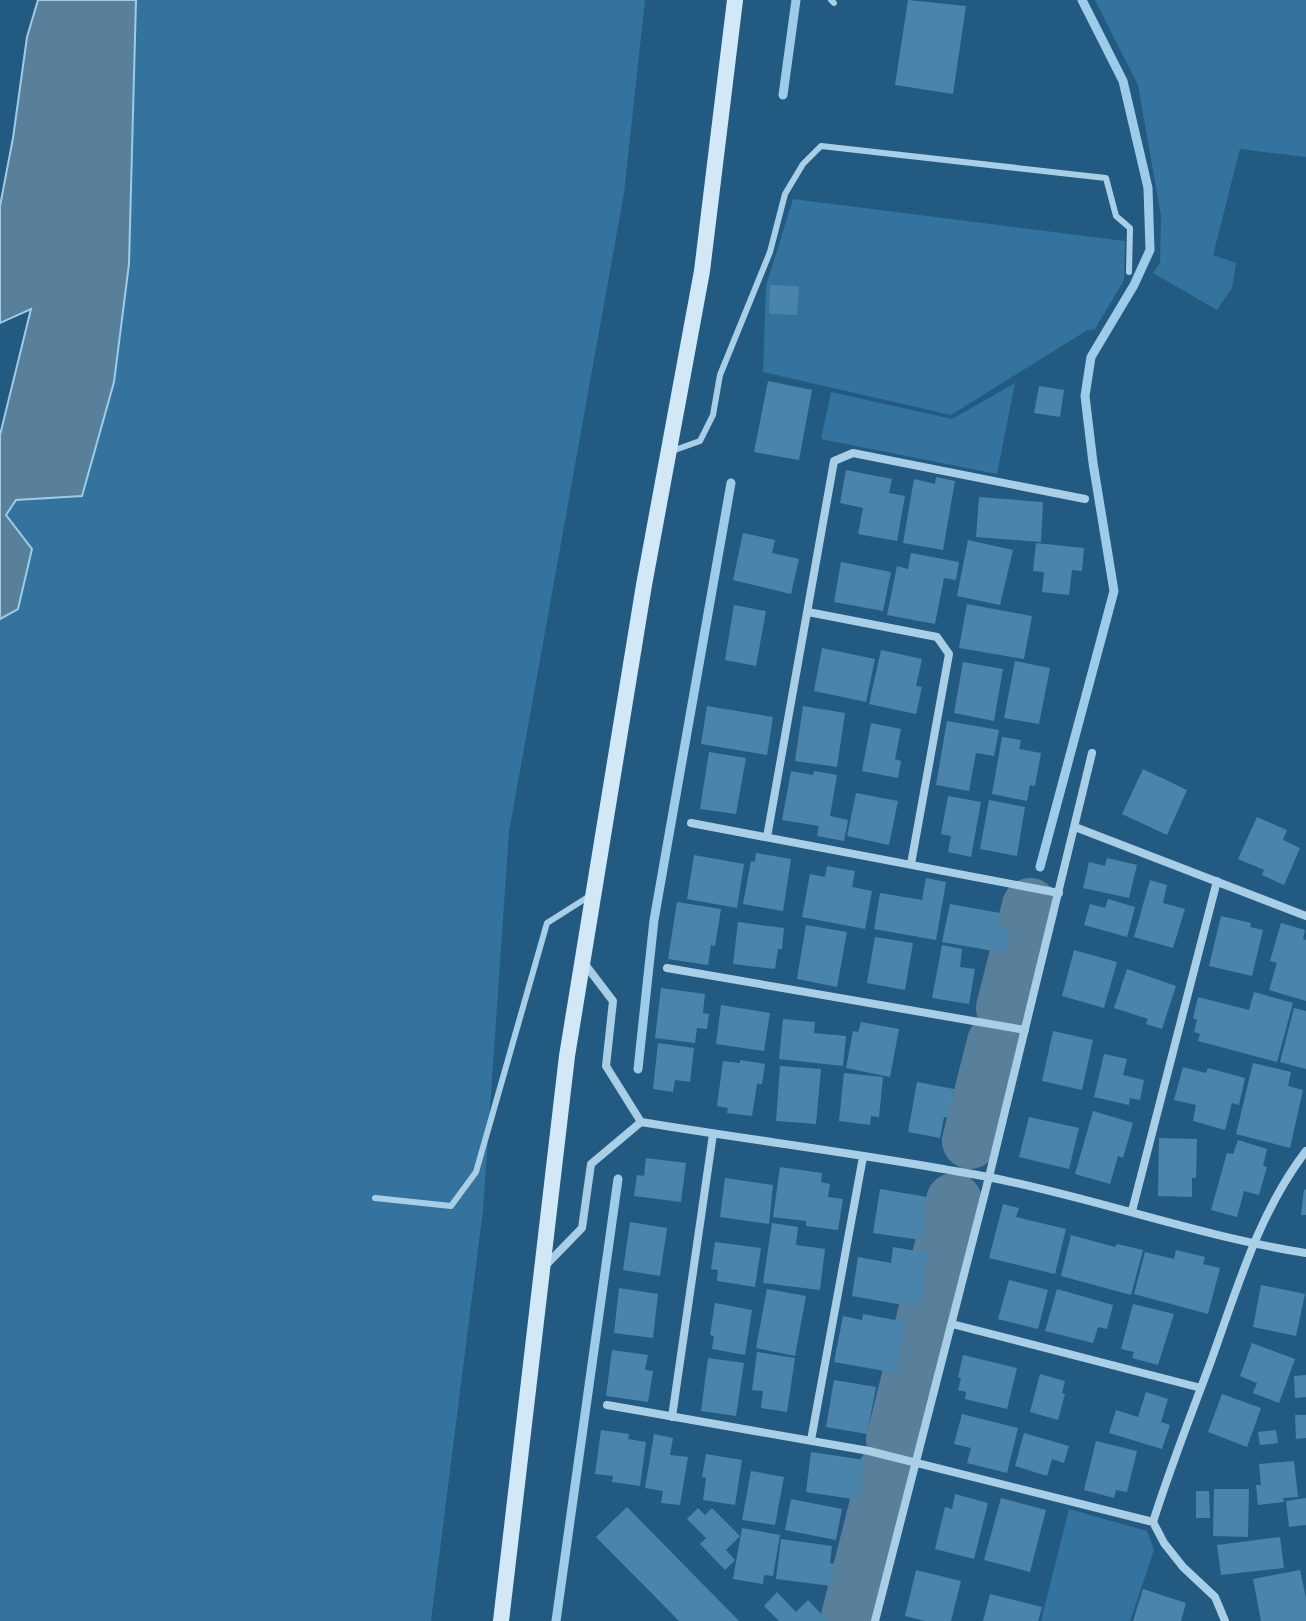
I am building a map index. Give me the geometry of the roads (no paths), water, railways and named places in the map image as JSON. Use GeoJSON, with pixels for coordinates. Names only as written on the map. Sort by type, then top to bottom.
{"type":"FeatureCollection","features":[{"type":"Feature","properties":{"kind":"street"},"geometry":{"type":"LineString","coordinates":[[501,1621],[567,1056],[644,585],[702,271],[735,0]]}},
{"type":"Feature","properties":{"kind":"street"},"geometry":{"type":"LineString","coordinates":[[767,837],[834,461],[853,453],[1085,499]]}},
{"type":"Feature","properties":{"kind":"street"},"geometry":{"type":"LineString","coordinates":[[808,612],[937,637],[949,654],[911,864]]}},
{"type":"Feature","properties":{"kind":"street"},"geometry":{"type":"LineString","coordinates":[[876,1621],[989,1177],[1092,753]]}},
{"type":"Feature","properties":{"kind":"street"},"geometry":{"type":"LineString","coordinates":[[691,823],[1059,893]]}},
{"type":"Feature","properties":{"kind":"street"},"geometry":{"type":"LineString","coordinates":[[1075,827],[1306,916]]}},
{"type":"Feature","properties":{"kind":"street"},"geometry":{"type":"LineString","coordinates":[[1132,1211],[1217,881]]}},
{"type":"Feature","properties":{"kind":"street"},"geometry":{"type":"LineString","coordinates":[[583,962],[613,1001],[606,1066],[641,1122],[989,1177],[1132,1211],[1252,1245],[1306,1253]]}},
{"type":"Feature","properties":{"kind":"street"},"geometry":{"type":"LineString","coordinates":[[667,968],[1025,1030]]}},
{"type":"Feature","properties":{"kind":"street"},"geometry":{"type":"LineString","coordinates":[[542,1269],[582,1228],[591,1164],[641,1122]]}},
{"type":"Feature","properties":{"kind":"street"},"geometry":{"type":"LineString","coordinates":[[672,1417],[713,1134]]}},
{"type":"Feature","properties":{"kind":"street"},"geometry":{"type":"LineString","coordinates":[[1225,1621],[1215,1597],[1183,1567],[1164,1543],[1153,1522],[1172,1461],[1252,1245],[1288,1174],[1306,1151]]}},
{"type":"Feature","properties":{"kind":"street"},"geometry":{"type":"LineString","coordinates":[[811,1440],[863,1157]]}},
{"type":"Feature","properties":{"kind":"street"},"geometry":{"type":"LineString","coordinates":[[952,1324],[1201,1388]]}},
{"type":"Feature","properties":{"kind":"street"},"geometry":{"type":"LineString","coordinates":[[607,1405],[811,1440],[1153,1522]]}},
{"type":"Feature","properties":{"kind":"lane"},"geometry":{"type":"LineString","coordinates":[[669,452],[700,441],[713,415],[720,375],[770,252],[785,194],[803,164],[821,146],[1106,178],[1116,216],[1130,228],[1129,272]]}},
{"type":"Feature","properties":{"kind":"lane"},"geometry":{"type":"LineString","coordinates":[[375,1198],[451,1206],[476,1172],[547,923],[595,893]]}},
{"type":"Feature","properties":{"kind":"waterway"},"geometry":{"type":"LineString","coordinates":[[783,95],[796,0]]}},
{"type":"Feature","properties":{"kind":"waterway"},"geometry":{"type":"LineString","coordinates":[[1040,867],[1114,591],[1085,396],[1091,357],[1134,285],[1150,250],[1148,188],[1123,81],[1082,0]]}},
{"type":"Feature","properties":{"kind":"waterway"},"geometry":{"type":"LineString","coordinates":[[638,1069],[654,920],[731,483]]}},
{"type":"Feature","properties":{"kind":"waterway"},"geometry":{"type":"LineString","coordinates":[[1004,1008],[1030,906]]}},
{"type":"Feature","properties":{"kind":"waterway"},"geometry":{"type":"LineString","coordinates":[[970,1141],[995,1042]]}},
{"type":"Feature","properties":{"kind":"waterway"},"geometry":{"type":"LineString","coordinates":[[556,1621],[618,1179]]}},
{"type":"Feature","properties":{"kind":"waterway"},"geometry":{"type":"LineString","coordinates":[[894,1440],[954,1201]]}},
{"type":"Feature","properties":{"kind":"waterway"},"geometry":{"type":"LineString","coordinates":[[848,1621],[886,1471]]}}]}
